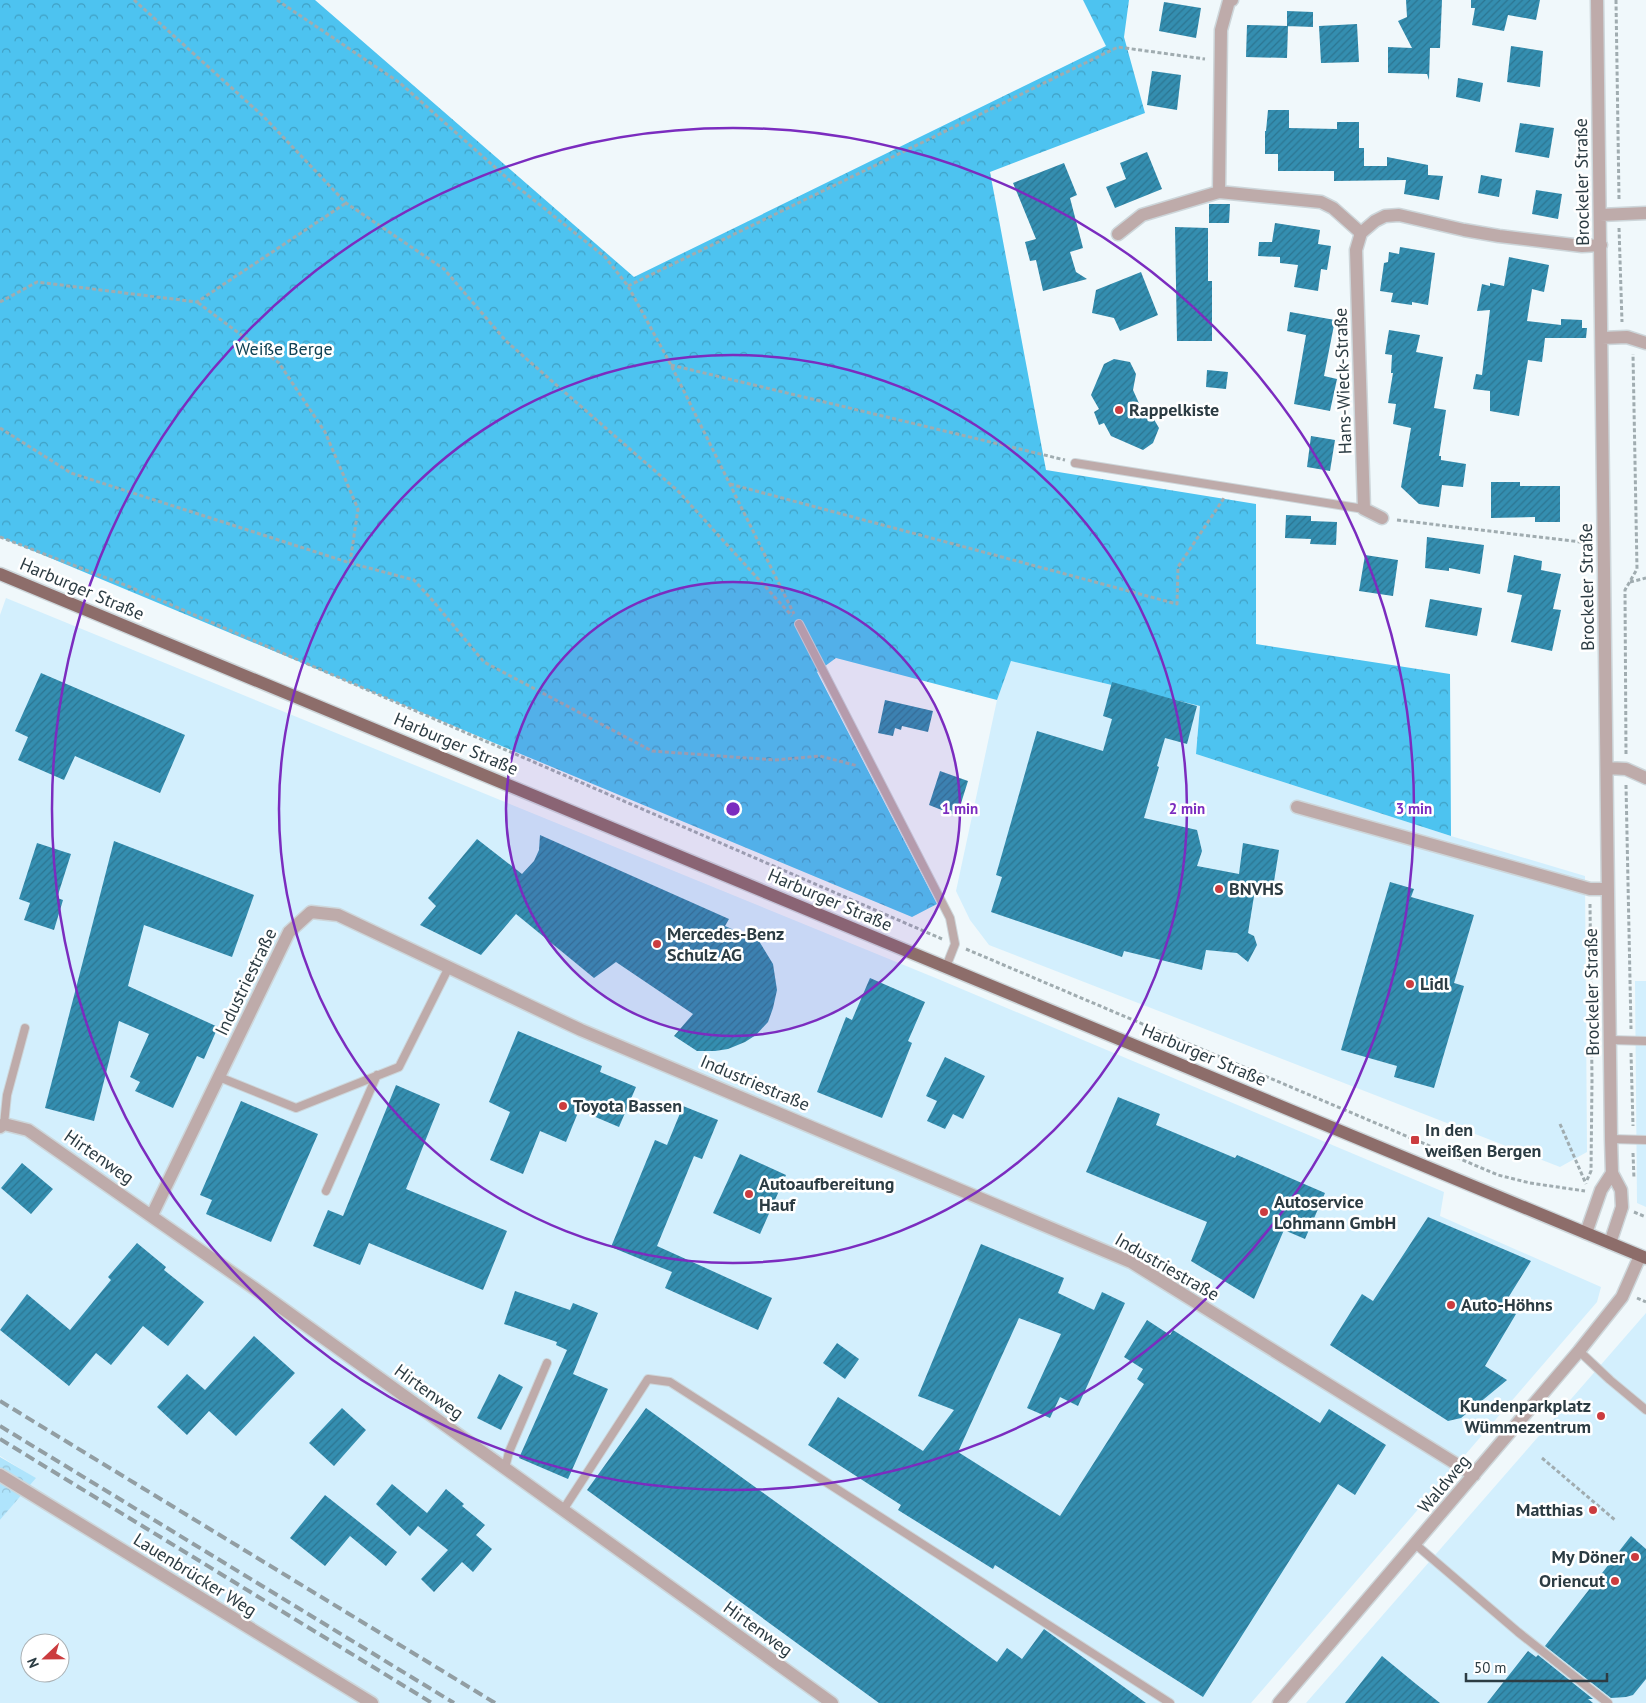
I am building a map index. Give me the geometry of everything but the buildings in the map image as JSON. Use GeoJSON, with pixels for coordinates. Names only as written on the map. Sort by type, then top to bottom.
{"type":"FeatureCollection","features":[{"type":"Feature","properties":{"kind":"main road","name":"Harburger Straße"},"geometry":{"type":"LineString","coordinates":[[0,574],[1643,1257]]}},
{"type":"Feature","properties":{"kind":"street"},"geometry":{"type":"LineString","coordinates":[[1219,192],[1221,30],[1229,1],[1232,0]]}},
{"type":"Feature","properties":{"kind":"street","name":"Brockeler Straße"},"geometry":{"type":"LineString","coordinates":[[1597,0],[1611,1139],[1612,1173],[1621,1190],[1622,1207],[1610,1243]]}},
{"type":"Feature","properties":{"kind":"street"},"geometry":{"type":"LineString","coordinates":[[1118,234],[1142,215],[1219,192],[1320,202],[1333,208],[1361,232],[1385,216],[1399,215],[1499,236],[1582,246],[1600,245]]}},
{"type":"Feature","properties":{"kind":"street"},"geometry":{"type":"LineString","coordinates":[[1600,214],[1646,213]]}},
{"type":"Feature","properties":{"kind":"street","name":"Hans-Wieck-Straße"},"geometry":{"type":"LineString","coordinates":[[1361,232],[1356,250],[1364,508]]}},
{"type":"Feature","properties":{"kind":"street"},"geometry":{"type":"LineString","coordinates":[[1602,338],[1627,338],[1646,344]]}},
{"type":"Feature","properties":{"kind":"street"},"geometry":{"type":"LineString","coordinates":[[1364,508],[1382,518]]}},
{"type":"Feature","properties":{"kind":"street"},"geometry":{"type":"LineString","coordinates":[[1607,768],[1626,770],[1646,778]]}},
{"type":"Feature","properties":{"kind":"street"},"geometry":{"type":"LineString","coordinates":[[1297,807],[1590,889],[1608,889]]}},
{"type":"Feature","properties":{"kind":"street","name":"Industriestraße"},"geometry":{"type":"LineString","coordinates":[[152,1215],[289,932],[311,912],[338,915],[582,1030],[1130,1262],[1474,1475]]}},
{"type":"Feature","properties":{"kind":"street","name":"Hirtenweg"},"geometry":{"type":"LineString","coordinates":[[2,1126],[28,1130],[152,1215],[832,1703]]}},
{"type":"Feature","properties":{"kind":"street"},"geometry":{"type":"LineString","coordinates":[[1586,1233],[1601,1190],[1612,1173]]}},
{"type":"Feature","properties":{"kind":"street","name":"Waldweg"},"geometry":{"type":"LineString","coordinates":[[1279,1703],[1579,1351],[1622,1297],[1643,1257]]}},
{"type":"Feature","properties":{"kind":"street","name":"Lauenbrücker Weg"},"geometry":{"type":"LineString","coordinates":[[0,1475],[372,1703]]}},
{"type":"Feature","properties":{"kind":"lane"},"geometry":{"type":"LineString","coordinates":[[1075,463],[1364,508]]}},
{"type":"Feature","properties":{"kind":"lane"},"geometry":{"type":"LineString","coordinates":[[799,624],[950,918],[954,944],[946,967]]}},
{"type":"Feature","properties":{"kind":"lane"},"geometry":{"type":"LineString","coordinates":[[219,1077],[296,1108],[398,1066],[449,967]]}},
{"type":"Feature","properties":{"kind":"lane"},"geometry":{"type":"LineString","coordinates":[[2,1126],[7,1095],[25,1028]]}},
{"type":"Feature","properties":{"kind":"lane"},"geometry":{"type":"LineString","coordinates":[[1610,1040],[1646,1041]]}},
{"type":"Feature","properties":{"kind":"lane"},"geometry":{"type":"LineString","coordinates":[[326,1191],[377,1075]]}},
{"type":"Feature","properties":{"kind":"lane"},"geometry":{"type":"LineString","coordinates":[[1611,1139],[1646,1140]]}},
{"type":"Feature","properties":{"kind":"lane"},"geometry":{"type":"LineString","coordinates":[[1579,1351],[1646,1410]]}},
{"type":"Feature","properties":{"kind":"lane"},"geometry":{"type":"LineString","coordinates":[[505,1468],[509,1452],[548,1363]]}},
{"type":"Feature","properties":{"kind":"lane"},"geometry":{"type":"LineString","coordinates":[[563,1510],[648,1379],[670,1382],[1170,1703]]}},
{"type":"Feature","properties":{"kind":"lane"},"geometry":{"type":"LineString","coordinates":[[1415,1544],[1518,1632],[1608,1703]]}},
{"type":"Feature","properties":{"kind":"path"},"geometry":{"type":"LineString","coordinates":[[134,0],[264,117],[346,203],[444,269],[506,341],[678,491],[799,624]]}},
{"type":"Feature","properties":{"kind":"path"},"geometry":{"type":"LineString","coordinates":[[276,0],[400,83],[515,185],[605,257],[628,286],[671,365],[799,624]]}},
{"type":"Feature","properties":{"kind":"path"},"geometry":{"type":"LineString","coordinates":[[1616,0],[1622,322]]}},
{"type":"Feature","properties":{"kind":"path"},"geometry":{"type":"LineString","coordinates":[[628,286],[1118,48],[1220,62]]}},
{"type":"Feature","properties":{"kind":"path"},"geometry":{"type":"LineString","coordinates":[[197,302],[346,203]]}},
{"type":"Feature","properties":{"kind":"path"},"geometry":{"type":"LineString","coordinates":[[0,302],[37,282],[197,302],[279,363],[325,432],[358,509],[350,563]]}},
{"type":"Feature","properties":{"kind":"path"},"geometry":{"type":"LineString","coordinates":[[671,365],[1075,463]]}},
{"type":"Feature","properties":{"kind":"path"},"geometry":{"type":"LineString","coordinates":[[0,428],[71,473],[350,563],[414,580],[484,662],[652,752],[776,760],[820,756],[875,770]]}},
{"type":"Feature","properties":{"kind":"path"},"geometry":{"type":"LineString","coordinates":[[730,484],[1178,604],[1178,568],[1232,488]]}},
{"type":"Feature","properties":{"kind":"path"},"geometry":{"type":"LineString","coordinates":[[1382,518],[1604,545]]}},
{"type":"Feature","properties":{"kind":"path"},"geometry":{"type":"LineString","coordinates":[[0,537],[130,587],[954,944],[1498,1175],[1530,1183],[1582,1189],[1591,1171],[1590,889]]}},
{"type":"Feature","properties":{"kind":"path"},"geometry":{"type":"LineString","coordinates":[[1628,582],[1646,578]]}},
{"type":"Feature","properties":{"kind":"path"},"geometry":{"type":"LineString","coordinates":[[1560,1124],[1586,1184]]}},
{"type":"Feature","properties":{"kind":"path"},"geometry":{"type":"LineString","coordinates":[[1635,1212],[1646,1217]]}},
{"type":"Feature","properties":{"kind":"path"},"geometry":{"type":"LineString","coordinates":[[1542,1458],[1615,1520]]}},
{"type":"Feature","properties":{"kind":"shaded area"},"geometry":{"type":"Polygon","coordinates":[[[6,598],[938,979],[1444,1192],[1440,1216],[1601,1287],[1597,1302],[1251,1703],[0,1703],[0,1520],[35,1478],[0,1456],[0,615],[6,598]]]}},
{"type":"Feature","properties":{"kind":"shaded area"},"geometry":{"type":"Polygon","coordinates":[[[1011,661],[1200,706],[1196,754],[1451,836],[1585,876],[1587,1152],[1560,1167],[989,945],[970,920],[956,891],[997,700],[1011,661]]]}},
{"type":"Feature","properties":{"kind":"shaded area"},"geometry":{"type":"Polygon","coordinates":[[[1635,981],[1646,981],[1646,1207],[1637,1203],[1635,981]]]}},
{"type":"Feature","properties":{"kind":"shaded area","name":"Kundenparkplatz Wümmezentrum"},"geometry":{"type":"Polygon","coordinates":[[[1646,1313],[1646,1703],[1306,1703],[1375,1624],[1646,1313]]]}},
{"type":"Feature","properties":{"kind":"green space","name":"Weiße Berge"},"geometry":{"type":"Polygon","coordinates":[[[0,0],[315,0],[634,277],[1106,46],[1083,0],[1129,0],[1124,37],[1145,113],[990,172],[1046,470],[1256,504],[1256,644],[1450,674],[1451,836],[1196,754],[1200,706],[1011,661],[997,700],[836,658],[817,672],[937,904],[912,917],[0,537],[0,0]]]}},
{"type":"Feature","properties":{"kind":"green space"},"geometry":{"type":"Polygon","coordinates":[[[0,1457],[36,1478],[0,1520],[0,1457]]]}},
{"type":"Feature","properties":{"kind":"railway"},"geometry":{"type":"LineString","coordinates":[[0,1401],[495,1703]]}},
{"type":"Feature","properties":{"kind":"railway"},"geometry":{"type":"LineString","coordinates":[[0,1426],[454,1703]]}},
{"type":"Feature","properties":{"kind":"railway"},"geometry":{"type":"LineString","coordinates":[[0,1439],[432,1703]]}},
{"type":"Feature","properties":{"kind":"place","name":"Rappelkiste"},"geometry":{"type":"Point","coordinates":[1119,410]}},
{"type":"Feature","properties":{"kind":"place","name":"BNVHS"},"geometry":{"type":"Point","coordinates":[1219,889]}},
{"type":"Feature","properties":{"kind":"place","name":"Mercedes-Benz Schulz AG"},"geometry":{"type":"Point","coordinates":[657,944]}},
{"type":"Feature","properties":{"kind":"place","name":"Lidl"},"geometry":{"type":"Point","coordinates":[1410,984]}},
{"type":"Feature","properties":{"kind":"place","name":"Toyota Bassen"},"geometry":{"type":"Point","coordinates":[563,1106]}},
{"type":"Feature","properties":{"kind":"place","name":"In den weißen Bergen"},"geometry":{"type":"Point","coordinates":[1415,1140]}},
{"type":"Feature","properties":{"kind":"place","name":"Autoaufbereitung Hauf"},"geometry":{"type":"Point","coordinates":[749,1194]}},
{"type":"Feature","properties":{"kind":"place","name":"Autoservice Lohmann GmbH"},"geometry":{"type":"Point","coordinates":[1264,1212]}},
{"type":"Feature","properties":{"kind":"place","name":"Auto-Höhns"},"geometry":{"type":"Point","coordinates":[1451,1305]}},
{"type":"Feature","properties":{"kind":"place","name":"Kundenparkplatz Wümmezentrum"},"geometry":{"type":"Point","coordinates":[1601,1416]}},
{"type":"Feature","properties":{"kind":"place","name":"Matthias"},"geometry":{"type":"Point","coordinates":[1593,1510]}},
{"type":"Feature","properties":{"kind":"place","name":"My Döner"},"geometry":{"type":"Point","coordinates":[1635,1557]}},
{"type":"Feature","properties":{"kind":"place","name":"Oriencut"},"geometry":{"type":"Point","coordinates":[1615,1581]}}]}
